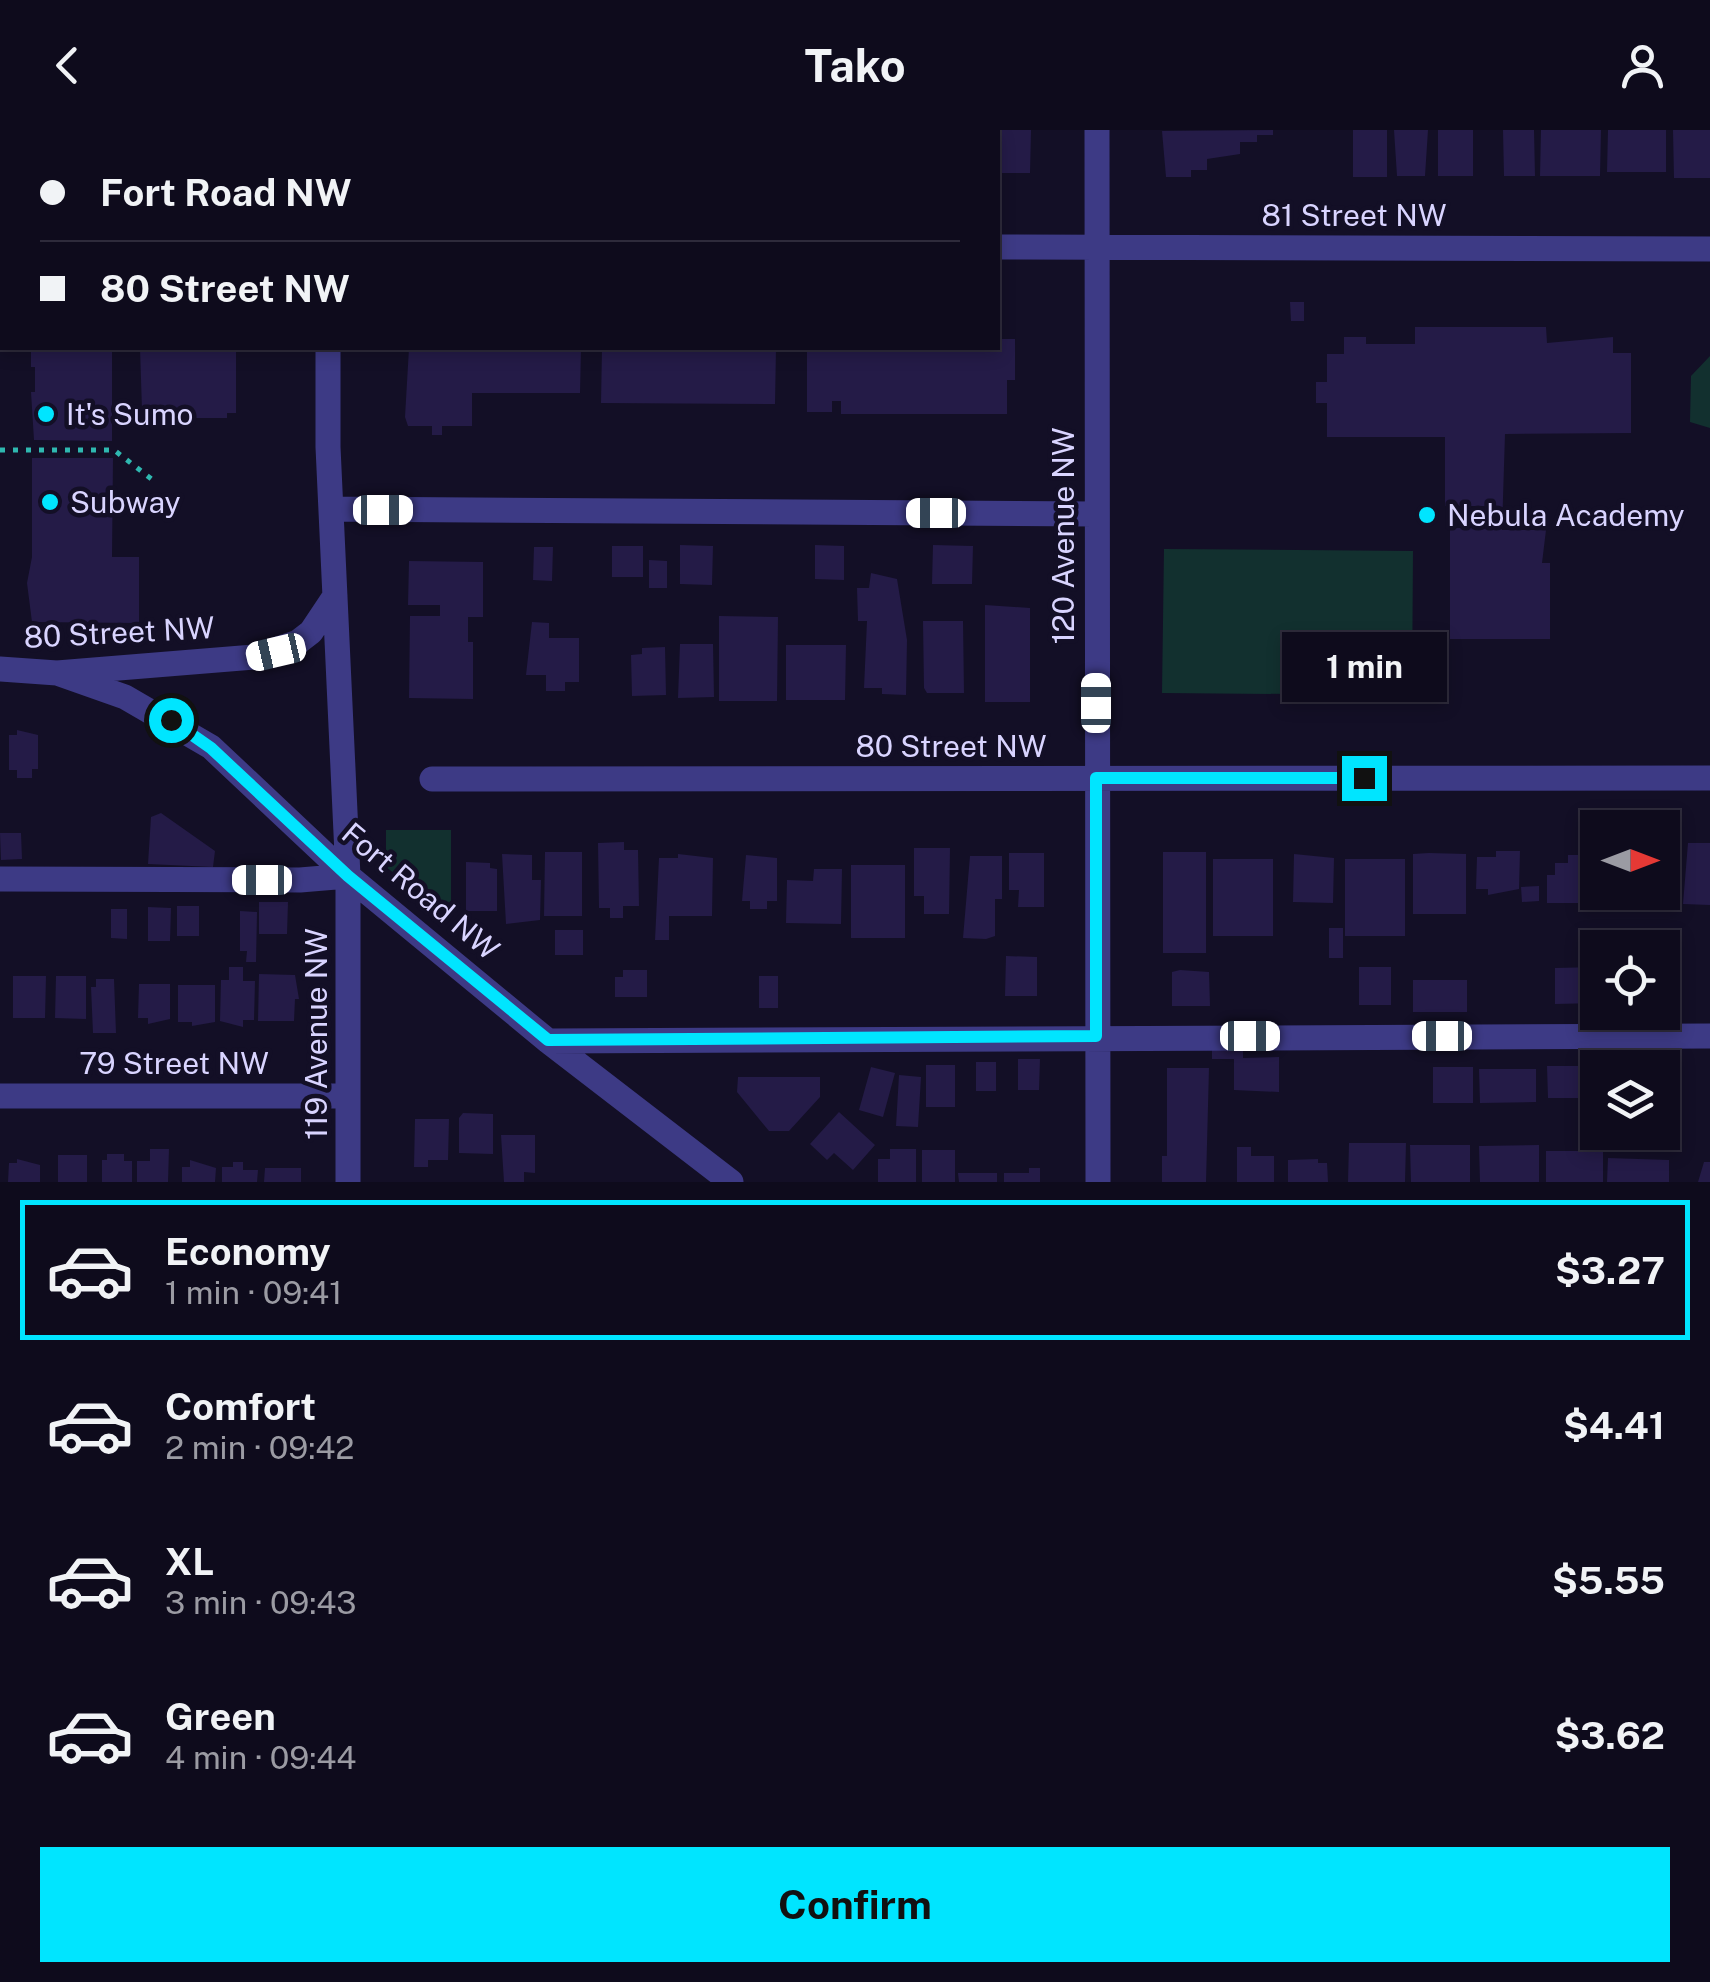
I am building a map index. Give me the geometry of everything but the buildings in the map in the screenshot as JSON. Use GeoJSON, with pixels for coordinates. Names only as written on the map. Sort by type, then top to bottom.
{"type":"FeatureCollection","features":[{"type":"Feature","properties":{"kind":"street","name":"120 Avenue NW"},"geometry":{"type":"LineString","coordinates":[[1097,130],[1098,1182]]}},
{"type":"Feature","properties":{"kind":"street","name":"81 Street NW"},"geometry":{"type":"LineString","coordinates":[[1000,246],[1710,249]]}},
{"type":"Feature","properties":{"kind":"street","name":"119 Avenue NW"},"geometry":{"type":"LineString","coordinates":[[328,350],[331,509],[348,876],[348,1182]]}},
{"type":"Feature","properties":{"kind":"street"},"geometry":{"type":"LineString","coordinates":[[331,509],[1095,514]]}},
{"type":"Feature","properties":{"kind":"street","name":"80 Street NW"},"geometry":{"type":"LineString","coordinates":[[0,669],[57,673],[276,652],[312,632],[335,596]]}},
{"type":"Feature","properties":{"kind":"street","name":"Fort Road NW"},"geometry":{"type":"LineString","coordinates":[[57,673],[126,697],[211,748],[348,876],[548,1040],[731,1182]]}},
{"type":"Feature","properties":{"kind":"street","name":"80 Street NW"},"geometry":{"type":"LineString","coordinates":[[432,779],[1710,778]]}},
{"type":"Feature","properties":{"kind":"street"},"geometry":{"type":"LineString","coordinates":[[0,879],[300,880],[348,876]]}},
{"type":"Feature","properties":{"kind":"street"},"geometry":{"type":"LineString","coordinates":[[548,1040],[1710,1036]]}},
{"type":"Feature","properties":{"kind":"street","name":"79 Street NW"},"geometry":{"type":"LineString","coordinates":[[0,1096],[348,1096]]}},
{"type":"Feature","properties":{"kind":"path"},"geometry":{"type":"LineString","coordinates":[[0,450],[114,450],[154,481]]}},
{"type":"Feature","properties":{"kind":"green space"},"geometry":{"type":"Polygon","coordinates":[[[1710,356],[1710,428],[1690,422],[1691,376],[1710,356]]]}},
{"type":"Feature","properties":{"kind":"green space"},"geometry":{"type":"Polygon","coordinates":[[[1164,549],[1413,551],[1412,695],[1162,693],[1164,549]]]}},
{"type":"Feature","properties":{"kind":"green space"},"geometry":{"type":"Polygon","coordinates":[[[386,830],[451,830],[451,917],[386,867],[386,830]]]}},
{"type":"Feature","properties":{"kind":"place","name":"It's Sumo"},"geometry":{"type":"Point","coordinates":[46,414]}},
{"type":"Feature","properties":{"kind":"place","name":"Subway"},"geometry":{"type":"Point","coordinates":[50,502]}},
{"type":"Feature","properties":{"kind":"place","name":"Nebula Academy"},"geometry":{"type":"Point","coordinates":[1427,515]}},
{"type":"Feature","properties":{"kind":"route"},"geometry":{"type":"LineString","coordinates":[[171,720],[211,748],[348,876],[548,1040],[1096,1036],[1096,778],[1364,778]]}}]}
